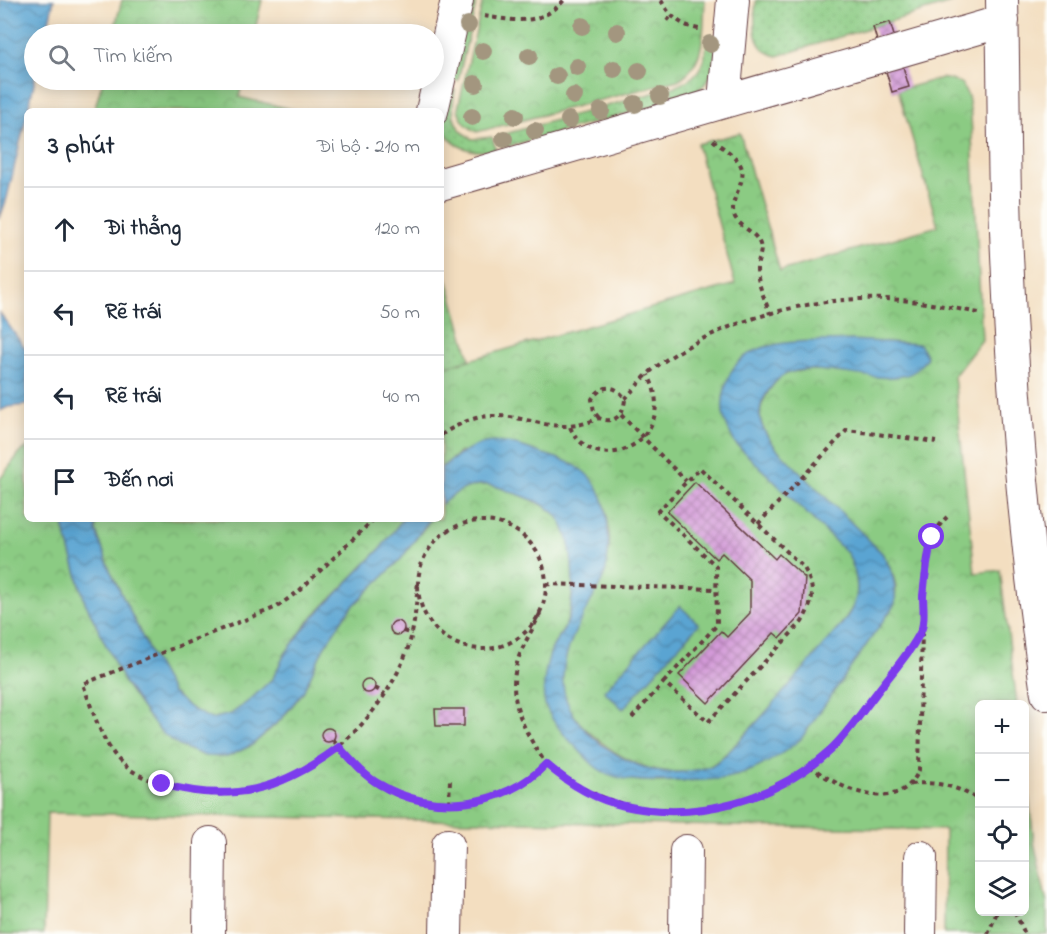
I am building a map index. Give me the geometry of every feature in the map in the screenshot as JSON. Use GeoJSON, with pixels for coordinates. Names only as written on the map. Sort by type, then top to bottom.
{"type":"FeatureCollection","features":[{"type":"Feature","properties":{"kind":"street"},"geometry":{"type":"LineString","coordinates":[[724,102],[733,0]]}},
{"type":"Feature","properties":{"kind":"street"},"geometry":{"type":"LineString","coordinates":[[444,76],[467,8]]}},
{"type":"Feature","properties":{"kind":"street"},"geometry":{"type":"LineString","coordinates":[[444,183],[724,102],[1002,10],[1003,154],[1014,388],[1026,522],[1047,694]]}},
{"type":"Feature","properties":{"kind":"street"},"geometry":{"type":"LineString","coordinates":[[433,108],[439,90]]}},
{"type":"Feature","properties":{"kind":"street"},"geometry":{"type":"LineString","coordinates":[[209,934],[210,843]]}},
{"type":"Feature","properties":{"kind":"street"},"geometry":{"type":"LineString","coordinates":[[446,934],[448,845]]}},
{"type":"Feature","properties":{"kind":"street"},"geometry":{"type":"LineString","coordinates":[[685,934],[686,851]]}},
{"type":"Feature","properties":{"kind":"street"},"geometry":{"type":"LineString","coordinates":[[920,934],[921,857]]}},
{"type":"Feature","properties":{"kind":"path"},"geometry":{"type":"LineString","coordinates":[[467,8],[525,23],[556,9],[564,0]]}},
{"type":"Feature","properties":{"kind":"path"},"geometry":{"type":"LineString","coordinates":[[660,0],[672,15],[687,26],[706,30]]}},
{"type":"Feature","properties":{"kind":"path"},"geometry":{"type":"LineString","coordinates":[[667,21],[672,15]]}},
{"type":"Feature","properties":{"kind":"path"},"geometry":{"type":"LineString","coordinates":[[713,140],[738,161],[742,168],[743,177],[736,196],[734,216],[760,243],[761,252],[757,271],[770,314]]}},
{"type":"Feature","properties":{"kind":"path"},"geometry":{"type":"LineString","coordinates":[[625,399],[616,389],[611,387],[602,389],[592,399],[594,412],[603,420],[612,420],[621,415],[625,399],[658,365],[688,345],[770,314],[841,300],[885,299],[927,302],[981,313]]}},
{"type":"Feature","properties":{"kind":"path"},"geometry":{"type":"LineString","coordinates":[[570,426],[578,441],[584,446],[600,451],[618,451],[633,445],[651,427],[657,410],[656,391],[648,375]]}},
{"type":"Feature","properties":{"kind":"path"},"geometry":{"type":"LineString","coordinates":[[621,415],[687,481]]}},
{"type":"Feature","properties":{"kind":"path"},"geometry":{"type":"LineString","coordinates":[[444,433],[458,424],[487,416],[514,418],[565,428],[586,424],[599,418]]}},
{"type":"Feature","properties":{"kind":"path"},"geometry":{"type":"LineString","coordinates":[[758,524],[847,430],[936,442]]}},
{"type":"Feature","properties":{"kind":"path"},"geometry":{"type":"LineString","coordinates":[[632,718],[664,682],[717,625],[716,566],[658,511],[700,468],[804,568],[812,582],[811,602],[802,622],[708,722],[664,682]]}},
{"type":"Feature","properties":{"kind":"path"},"geometry":{"type":"LineString","coordinates":[[810,766],[836,784],[865,794],[895,794],[910,785],[919,770],[925,577],[932,537],[947,517]]}},
{"type":"Feature","properties":{"kind":"path"},"geometry":{"type":"LineString","coordinates":[[371,522],[300,590],[278,607],[83,684],[107,742],[118,759],[145,777],[179,789],[219,794],[242,793],[285,779],[322,759],[339,747],[357,729],[385,694],[405,657],[412,634],[418,580],[424,557],[444,534],[460,525],[488,520],[510,527],[530,541],[541,561],[546,584],[541,611],[517,662],[514,696],[520,720],[546,764],[568,781],[604,799],[625,806],[671,811],[694,810],[740,801],[783,784],[830,750],[846,733],[905,655],[922,627]]}},
{"type":"Feature","properties":{"kind":"path"},"geometry":{"type":"LineString","coordinates":[[418,580],[423,609],[429,621],[450,640],[463,646],[487,648],[511,641],[524,633],[541,611]]}},
{"type":"Feature","properties":{"kind":"path"},"geometry":{"type":"LineString","coordinates":[[546,584],[716,589]]}},
{"type":"Feature","properties":{"kind":"path"},"geometry":{"type":"LineString","coordinates":[[403,631],[412,634]]}},
{"type":"Feature","properties":{"kind":"path"},"geometry":{"type":"LineString","coordinates":[[375,688],[385,694]]}},
{"type":"Feature","properties":{"kind":"path"},"geometry":{"type":"LineString","coordinates":[[333,740],[365,774],[379,784],[420,801],[449,804],[480,801],[527,782],[546,764]]}},
{"type":"Feature","properties":{"kind":"path"},"geometry":{"type":"LineString","coordinates":[[449,804],[450,780]]}},
{"type":"Feature","properties":{"kind":"path"},"geometry":{"type":"LineString","coordinates":[[910,785],[938,783],[968,792],[975,797]]}},
{"type":"Feature","properties":{"kind":"path"},"geometry":{"type":"LineString","coordinates":[[988,934],[995,916]]}},
{"type":"Feature","properties":{"kind":"path"},"geometry":{"type":"LineString","coordinates":[[1017,916],[1025,934]]}},
{"type":"Feature","properties":{"kind":"green space"},"geometry":{"type":"Polygon","coordinates":[[[122,0],[262,0],[256,24],[116,24],[122,0]]]}},
{"type":"Feature","properties":{"kind":"green space"},"geometry":{"type":"Polygon","coordinates":[[[466,0],[477,0],[458,81],[447,78],[466,0]]]}},
{"type":"Feature","properties":{"kind":"green space"},"geometry":{"type":"Polygon","coordinates":[[[483,0],[705,0],[702,45],[694,65],[678,80],[477,132],[464,123],[458,108],[483,0]]]}},
{"type":"Feature","properties":{"kind":"green space"},"geometry":{"type":"Polygon","coordinates":[[[756,0],[960,0],[778,56],[769,53],[758,42],[755,27],[756,0]]]}},
{"type":"Feature","properties":{"kind":"green space"},"geometry":{"type":"Polygon","coordinates":[[[708,35],[718,36],[709,78],[697,91],[674,100],[670,88],[688,80],[699,69],[703,63],[708,35]]]}},
{"type":"Feature","properties":{"kind":"green space"},"geometry":{"type":"Polygon","coordinates":[[[942,78],[961,83],[968,96],[971,115],[982,340],[954,376],[975,573],[1000,570],[1016,700],[975,700],[975,916],[1029,916],[1029,798],[1034,842],[1047,904],[1047,934],[944,934],[945,830],[47,813],[44,934],[0,934],[0,479],[24,450],[24,522],[63,522],[85,602],[124,682],[147,715],[179,746],[205,756],[227,757],[252,745],[281,720],[303,692],[324,647],[349,610],[401,559],[429,522],[444,522],[444,502],[464,489],[489,485],[525,497],[548,508],[561,521],[570,548],[573,580],[570,609],[566,625],[550,654],[545,704],[631,780],[659,782],[699,780],[895,604],[896,586],[891,568],[776,448],[764,431],[760,418],[762,405],[769,391],[776,381],[786,374],[795,371],[818,370],[875,376],[851,340],[723,397],[848,554],[853,566],[857,593],[853,606],[829,639],[737,743],[708,767],[673,772],[641,766],[598,740],[572,713],[561,687],[563,665],[573,634],[607,558],[609,533],[606,508],[460,452],[444,465],[444,367],[735,284],[697,144],[740,133],[780,271],[938,226],[898,90],[942,78]]]}},
{"type":"Feature","properties":{"kind":"green space"},"geometry":{"type":"Polygon","coordinates":[[[445,88],[455,90],[453,112],[456,124],[472,139],[492,137],[496,149],[479,151],[455,144],[445,131],[442,108],[445,88]]]}},
{"type":"Feature","properties":{"kind":"green space"},"geometry":{"type":"Polygon","coordinates":[[[100,90],[241,90],[239,97],[286,108],[95,108],[100,90]]]}},
{"type":"Feature","properties":{"kind":"green space"},"geometry":{"type":"Polygon","coordinates":[[[661,91],[665,103],[505,147],[501,135],[661,91]]]}},
{"type":"Feature","properties":{"kind":"green space"},"geometry":{"type":"Polygon","coordinates":[[[444,269],[470,359],[444,367],[444,269]]]}},
{"type":"Feature","properties":{"kind":"green space"},"geometry":{"type":"Polygon","coordinates":[[[95,522],[401,522],[380,549],[308,622],[285,654],[273,678],[231,714],[211,719],[192,709],[172,693],[110,570],[96,531],[95,522]]]}},
{"type":"Feature","properties":{"kind":"water"},"geometry":{"type":"Polygon","coordinates":[[[0,0],[54,0],[48,24],[24,24],[24,90],[33,90],[28,108],[24,108],[24,126],[0,218],[0,0]]]}},
{"type":"Feature","properties":{"kind":"water"},"geometry":{"type":"Polygon","coordinates":[[[0,313],[24,347],[24,405],[8,407],[0,411],[0,313]]]}},
{"type":"Feature","properties":{"kind":"water"},"geometry":{"type":"Polygon","coordinates":[[[851,340],[920,344],[927,357],[917,370],[902,376],[874,377],[812,370],[786,374],[779,378],[764,398],[760,412],[764,431],[776,448],[882,553],[893,577],[895,604],[801,739],[766,763],[746,773],[705,780],[639,781],[615,777],[603,772],[589,761],[561,731],[550,715],[544,699],[549,656],[567,623],[572,597],[572,564],[560,520],[540,503],[490,485],[475,485],[467,488],[444,502],[444,466],[473,446],[494,442],[518,445],[568,462],[590,477],[598,489],[606,510],[608,554],[602,580],[568,649],[563,682],[566,698],[573,714],[584,729],[622,758],[657,771],[682,772],[710,767],[752,728],[836,631],[850,612],[857,593],[855,573],[848,554],[735,443],[723,415],[726,385],[733,368],[745,356],[777,344],[851,340]]]}},
{"type":"Feature","properties":{"kind":"water"},"geometry":{"type":"Polygon","coordinates":[[[63,522],[95,522],[96,531],[110,570],[172,693],[192,709],[211,719],[231,714],[273,678],[285,654],[308,623],[380,549],[401,522],[428,522],[401,559],[349,610],[324,647],[303,692],[281,719],[252,745],[227,757],[205,756],[179,746],[161,732],[147,715],[124,682],[85,602],[63,522]]]}},
{"type":"Feature","properties":{"kind":"water"},"geometry":{"type":"Polygon","coordinates":[[[680,606],[699,624],[623,709],[604,691],[680,606]]]}},
{"type":"Feature","properties":{"kind":"building"},"geometry":{"type":"Polygon","coordinates":[[[890,22],[909,87],[892,92],[873,27],[890,22]]]}},
{"type":"Feature","properties":{"kind":"building"},"geometry":{"type":"Polygon","coordinates":[[[695,482],[775,559],[779,554],[805,578],[802,614],[780,638],[774,633],[708,703],[679,675],[721,631],[727,637],[750,613],[750,580],[722,553],[716,559],[667,512],[695,482]]]}},
{"type":"Feature","properties":{"kind":"building"},"geometry":{"type":"Polygon","coordinates":[[[397,621],[402,623],[404,628],[402,633],[397,635],[392,633],[390,628],[392,623],[397,621]]]}},
{"type":"Feature","properties":{"kind":"building"},"geometry":{"type":"Polygon","coordinates":[[[368,679],[373,681],[375,686],[373,691],[368,693],[363,691],[361,686],[363,681],[368,679]]]}},
{"type":"Feature","properties":{"kind":"building"},"geometry":{"type":"Polygon","coordinates":[[[435,709],[464,709],[464,726],[436,726],[435,709]]]}},
{"type":"Feature","properties":{"kind":"building"},"geometry":{"type":"Polygon","coordinates":[[[328,728],[333,730],[335,735],[333,740],[328,742],[323,740],[321,735],[323,730],[328,728]]]}},
{"type":"Feature","properties":{"kind":"route"},"geometry":{"type":"LineString","coordinates":[[162,784],[201,793],[242,793],[285,779],[306,769],[339,747],[365,774],[379,784],[420,801],[449,804],[480,801],[527,782],[546,764],[561,777],[582,789],[625,806],[671,811],[694,810],[740,801],[783,784],[830,750],[846,733],[905,655],[922,627],[926,568],[932,537]]}}]}
